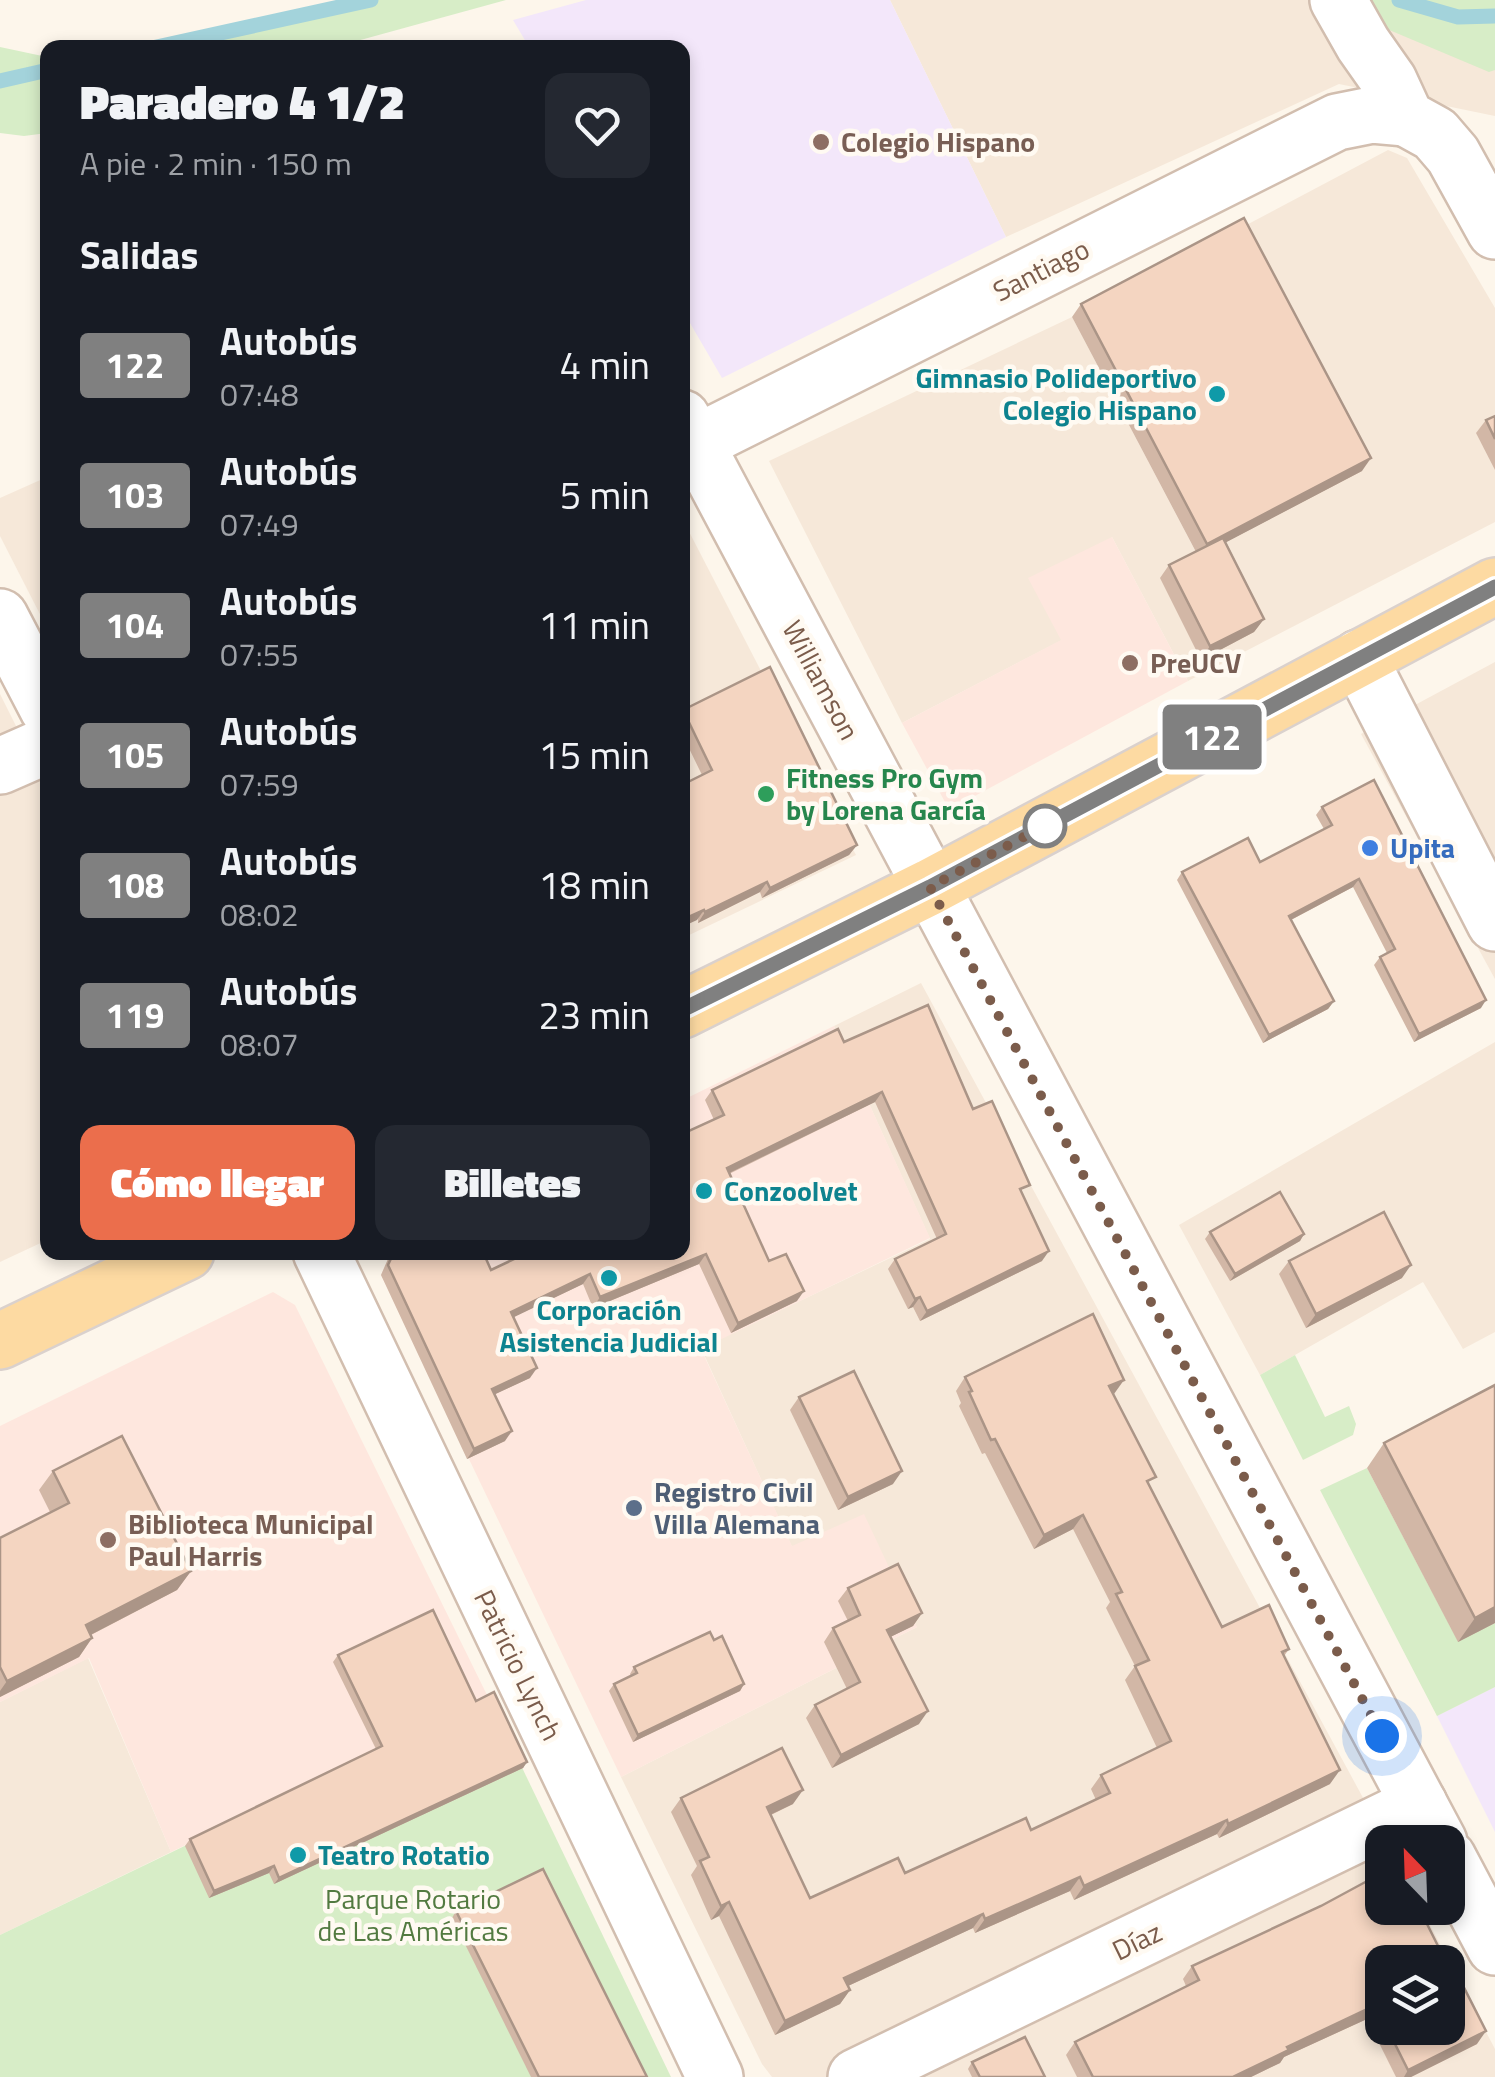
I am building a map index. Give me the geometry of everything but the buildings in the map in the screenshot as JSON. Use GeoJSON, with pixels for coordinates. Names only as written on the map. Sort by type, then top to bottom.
{"type":"FeatureCollection","features":[{"type":"Feature","properties":{"kind":"main road"},"geometry":{"type":"LineString","coordinates":[[690,1006],[930,887],[1495,586]]}},
{"type":"Feature","properties":{"kind":"main road"},"geometry":{"type":"LineString","coordinates":[[0,1341],[169,1260]]}},
{"type":"Feature","properties":{"kind":"street"},"geometry":{"type":"LineString","coordinates":[[1338,0],[1406,118],[1435,134],[1453,154],[1495,231]]}},
{"type":"Feature","properties":{"kind":"street","name":"Santiago"},"geometry":{"type":"LineString","coordinates":[[690,436],[1337,122],[1372,115],[1406,118]]}},
{"type":"Feature","properties":{"kind":"street","name":"Williamson"},"geometry":{"type":"LineString","coordinates":[[690,443],[1429,1823]]}},
{"type":"Feature","properties":{"kind":"street"},"geometry":{"type":"LineString","coordinates":[[0,617],[40,694]]}},
{"type":"Feature","properties":{"kind":"street"},"geometry":{"type":"LineString","coordinates":[[1359,658],[1495,924]]}},
{"type":"Feature","properties":{"kind":"street"},"geometry":{"type":"LineString","coordinates":[[0,766],[40,748]]}},
{"type":"Feature","properties":{"kind":"street","name":"Patricio Lynch"},"geometry":{"type":"LineString","coordinates":[[325,1260],[715,2077]]}},
{"type":"Feature","properties":{"kind":"street","name":"Díaz"},"geometry":{"type":"LineString","coordinates":[[856,2077],[1429,1823]]}},
{"type":"Feature","properties":{"kind":"street"},"geometry":{"type":"LineString","coordinates":[[1465,1890],[1495,1947]]}},
{"type":"Feature","properties":{"kind":"shaded area","name":"Colegio Hispano"},"geometry":{"type":"Polygon","coordinates":[[[586,0],[890,0],[1006,237],[722,378],[690,323],[690,40],[525,40],[513,20],[586,0]]]}},
{"type":"Feature","properties":{"kind":"shaded area"},"geometry":{"type":"Polygon","coordinates":[[[890,0],[1495,0],[1495,116],[1339,84],[1006,237],[890,0]]]}},
{"type":"Feature","properties":{"kind":"shaded area"},"geometry":{"type":"Polygon","coordinates":[[[1388,150],[1407,158],[1495,308],[1495,522],[1188,681],[1112,537],[1062,640],[902,723],[769,461],[1072,317],[1198,556],[1235,231],[1388,150]]]}},
{"type":"Feature","properties":{"kind":"shaded area"},"geometry":{"type":"Polygon","coordinates":[[[40,480],[40,614],[0,536],[0,498],[40,480]]]}},
{"type":"Feature","properties":{"kind":"shaded area"},"geometry":{"type":"Polygon","coordinates":[[[690,533],[856,855],[690,935],[690,533]]]}},
{"type":"Feature","properties":{"kind":"shaded area"},"geometry":{"type":"Polygon","coordinates":[[[1112,537],[1188,681],[958,805],[945,802],[902,723],[1061,640],[1028,578],[1112,537]]]}},
{"type":"Feature","properties":{"kind":"shaded area"},"geometry":{"type":"Polygon","coordinates":[[[1495,662],[1495,979],[1361,734],[1495,662]]]}},
{"type":"Feature","properties":{"kind":"shaded area"},"geometry":{"type":"Polygon","coordinates":[[[0,694],[40,774],[40,1243],[0,1262],[0,694]]]}},
{"type":"Feature","properties":{"kind":"shaded area"},"geometry":{"type":"Polygon","coordinates":[[[921,983],[1378,1825],[1365,1825],[1365,1925],[1430,1925],[1440,1945],[1365,1945],[1365,2045],[1465,2045],[1465,1992],[1495,2049],[1495,2077],[772,2077],[762,2064],[621,1777],[917,1627],[792,1547],[701,1348],[930,1239],[834,1026],[921,983]]]}},
{"type":"Feature","properties":{"kind":"shaded area"},"geometry":{"type":"Polygon","coordinates":[[[834,1026],[930,1238],[701,1349],[792,1546],[864,1514],[917,1627],[621,1777],[381,1275],[388,1260],[690,1260],[690,1097],[834,1026]]]}},
{"type":"Feature","properties":{"kind":"shaded area"},"geometry":{"type":"Polygon","coordinates":[[[1495,1042],[1495,1332],[1463,1349],[1423,1282],[1260,1375],[1179,1225],[1495,1042]]]}},
{"type":"Feature","properties":{"kind":"shaded area"},"geometry":{"type":"Polygon","coordinates":[[[273,1292],[295,1305],[489,1699],[171,1852],[89,1658],[0,1702],[0,1426],[273,1292]]]}},
{"type":"Feature","properties":{"kind":"shaded area"},"geometry":{"type":"Polygon","coordinates":[[[88,1658],[171,1852],[0,1935],[0,1702],[88,1658]]]}},
{"type":"Feature","properties":{"kind":"shaded area"},"geometry":{"type":"Polygon","coordinates":[[[1495,1687],[1495,1832],[1437,1716],[1495,1687]]]}},
{"type":"Feature","properties":{"kind":"green space"},"geometry":{"type":"Polygon","coordinates":[[[361,0],[506,0],[360,40],[199,40],[361,0]]]}},
{"type":"Feature","properties":{"kind":"green space"},"geometry":{"type":"Polygon","coordinates":[[[1348,0],[1495,0],[1495,70],[1489,72],[1356,16],[1348,0]]]}},
{"type":"Feature","properties":{"kind":"green space"},"geometry":{"type":"Polygon","coordinates":[[[0,47],[40,56],[40,134],[0,133],[0,47]]]}},
{"type":"Feature","properties":{"kind":"green space"},"geometry":{"type":"Polygon","coordinates":[[[1295,1355],[1325,1417],[1349,1406],[1356,1424],[1353,1435],[1303,1460],[1260,1375],[1295,1355]]]}},
{"type":"Feature","properties":{"kind":"green space"},"geometry":{"type":"Polygon","coordinates":[[[1367,1468],[1458,1641],[1495,1623],[1495,1687],[1437,1716],[1320,1490],[1367,1468]]]}},
{"type":"Feature","properties":{"kind":"green space","name":"Parque Rotario de Las Américas"},"geometry":{"type":"Polygon","coordinates":[[[489,1699],[671,2077],[0,2077],[0,1935],[489,1699]]]}},
{"type":"Feature","properties":{"kind":"waterway"},"geometry":{"type":"LineString","coordinates":[[188,40],[371,0]]}},
{"type":"Feature","properties":{"kind":"waterway"},"geometry":{"type":"LineString","coordinates":[[1399,0],[1458,17],[1495,16]]}},
{"type":"Feature","properties":{"kind":"waterway"},"geometry":{"type":"LineString","coordinates":[[0,81],[40,72]]}},
{"type":"Feature","properties":{"kind":"bus line","name":"122"},"geometry":{"type":"LineString","coordinates":[[690,1006],[930,887],[1495,587]]}},
{"type":"Feature","properties":{"kind":"place","name":"Colegio Hispano"},"geometry":{"type":"Point","coordinates":[821,142]}},
{"type":"Feature","properties":{"kind":"place","name":"Gimnasio Polideportivo Colegio Hispano"},"geometry":{"type":"Point","coordinates":[1217,394]}},
{"type":"Feature","properties":{"kind":"place","name":"PreUCV"},"geometry":{"type":"Point","coordinates":[1130,663]}},
{"type":"Feature","properties":{"kind":"place","name":"Fitness Pro Gym by Lorena García"},"geometry":{"type":"Point","coordinates":[766,794]}},
{"type":"Feature","properties":{"kind":"place","name":"Upita"},"geometry":{"type":"Point","coordinates":[1370,848]}},
{"type":"Feature","properties":{"kind":"place","name":"Conzoolvet"},"geometry":{"type":"Point","coordinates":[704,1191]}},
{"type":"Feature","properties":{"kind":"place","name":"Corporación Asistencia Judicial"},"geometry":{"type":"Point","coordinates":[609,1278]}},
{"type":"Feature","properties":{"kind":"place","name":"Registro Civil Villa Alemana"},"geometry":{"type":"Point","coordinates":[634,1508]}},
{"type":"Feature","properties":{"kind":"place","name":"Biblioteca Municipal Paul Harris"},"geometry":{"type":"Point","coordinates":[108,1540]}},
{"type":"Feature","properties":{"kind":"place","name":"Teatro Rotatio"},"geometry":{"type":"Point","coordinates":[298,1855]}},
{"type":"Feature","properties":{"kind":"route"},"geometry":{"type":"LineString","coordinates":[[1045,826],[1050,823],[930,887],[1382,1736]]}}]}
